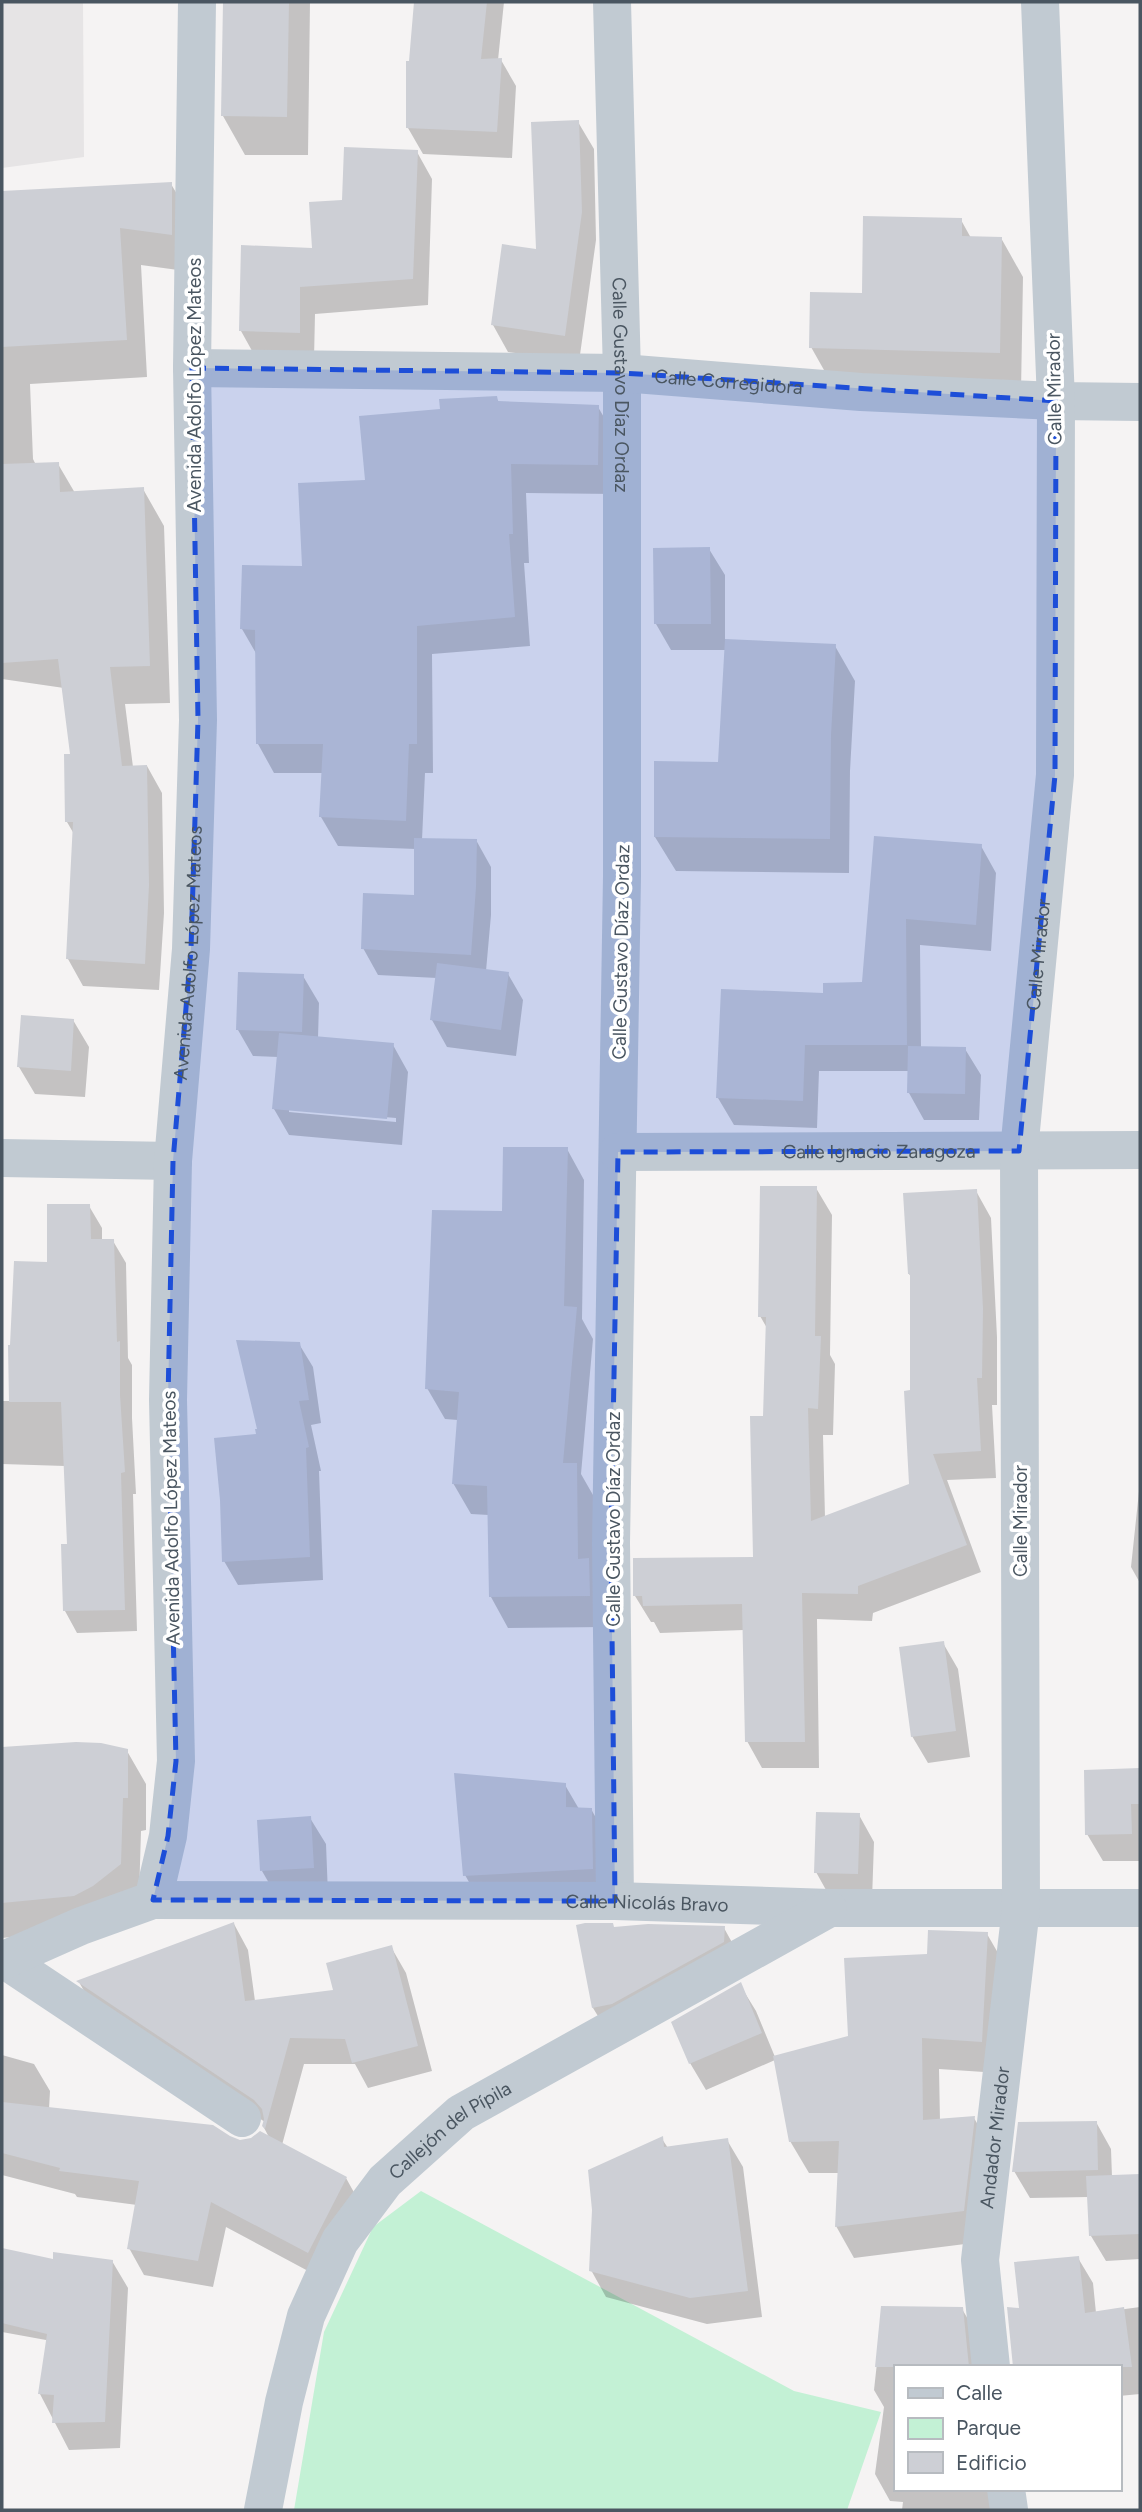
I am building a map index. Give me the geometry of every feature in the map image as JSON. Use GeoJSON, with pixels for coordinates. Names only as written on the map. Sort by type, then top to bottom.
{"type":"FeatureCollection","features":[{"type":"Feature","properties":{"kind":"street","name":"Avenida Adolfo López Mateos"},"geometry":{"type":"LineString","coordinates":[[153,1900],[168,1836],[176,1761],[168,1400],[173,1161],[191,949],[198,720],[191,368],[197,2]]}},
{"type":"Feature","properties":{"kind":"street","name":"Calle Gustavo Díaz Ordaz"},"geometry":{"type":"LineString","coordinates":[[612,2],[622,373],[622,876],[611,1543],[615,1901]]}},
{"type":"Feature","properties":{"kind":"street","name":"Calle Mirador"},"geometry":{"type":"LineString","coordinates":[[1021,1908],[1019,1152],[1055,775],[1056,401],[1040,2]]}},
{"type":"Feature","properties":{"kind":"street","name":"Calle Corregidora"},"geometry":{"type":"LineString","coordinates":[[191,368],[622,373],[861,392],[1140,402]]}},
{"type":"Feature","properties":{"kind":"street","name":"Calle Ignacio Zaragoza"},"geometry":{"type":"LineString","coordinates":[[618,1152],[1140,1150]]}},
{"type":"Feature","properties":{"kind":"street"},"geometry":{"type":"LineString","coordinates":[[2,1158],[173,1161]]}},
{"type":"Feature","properties":{"kind":"street","name":"Calle Nicolás Bravo"},"geometry":{"type":"LineString","coordinates":[[4,1960],[80,1926],[153,1900],[615,1901],[830,1908],[1140,1908]]}},
{"type":"Feature","properties":{"kind":"street","name":"Callejón del Pípila"},"geometry":{"type":"LineString","coordinates":[[263,2510],[284,2402],[306,2316],[340,2241],[385,2181],[461,2113],[830,1908]]}},
{"type":"Feature","properties":{"kind":"street","name":"Andador Mirador"},"geometry":{"type":"LineString","coordinates":[[991,2365],[980,2260],[1021,1908]]}},
{"type":"Feature","properties":{"kind":"street"},"geometry":{"type":"LineString","coordinates":[[4,1960],[242,2118]]}},
{"type":"Feature","properties":{"kind":"street"},"geometry":{"type":"LineString","coordinates":[[1006,2491],[1009,2510]]}},
{"type":"Feature","properties":{"kind":"highlighted area"},"geometry":{"type":"Polygon","coordinates":[[[192,368],[622,373],[1056,401],[1055,775],[1019,1151],[618,1152],[611,1543],[615,1901],[153,1900],[168,1836],[176,1761],[168,1400],[173,1161],[191,949],[198,720],[192,368]]]}},
{"type":"Feature","properties":{"kind":"shaded area"},"geometry":{"type":"Polygon","coordinates":[[[2,2],[83,2],[84,157],[2,168],[2,2]]]}},
{"type":"Feature","properties":{"kind":"green space"},"geometry":{"type":"Polygon","coordinates":[[[421,2191],[794,2391],[881,2412],[847,2510],[294,2510],[324,2332],[373,2227],[421,2191]]]}},
{"type":"Feature","properties":{"kind":"building"},"geometry":{"type":"Polygon","coordinates":[[[223,2],[289,2],[287,117],[221,116],[223,2]]]}},
{"type":"Feature","properties":{"kind":"building"},"geometry":{"type":"Polygon","coordinates":[[[414,2],[487,2],[481,59],[502,58],[497,132],[406,128],[406,61],[409,61],[414,2]]]}},
{"type":"Feature","properties":{"kind":"building"},"geometry":{"type":"Polygon","coordinates":[[[579,120],[582,212],[565,336],[491,325],[502,244],[536,249],[531,122],[579,120]]]}},
{"type":"Feature","properties":{"kind":"building"},"geometry":{"type":"Polygon","coordinates":[[[344,147],[418,150],[413,279],[300,287],[300,333],[239,331],[241,245],[312,248],[309,202],[342,200],[344,147]]]}},
{"type":"Feature","properties":{"kind":"building"},"geometry":{"type":"Polygon","coordinates":[[[172,182],[172,235],[120,228],[127,340],[2,347],[2,191],[172,182]]]}},
{"type":"Feature","properties":{"kind":"building"},"geometry":{"type":"Polygon","coordinates":[[[863,216],[962,218],[962,236],[1002,237],[1000,353],[809,348],[810,292],[862,293],[863,216]]]}},
{"type":"Feature","properties":{"kind":"building"},"geometry":{"type":"Polygon","coordinates":[[[497,396],[498,401],[599,405],[598,465],[511,464],[513,534],[509,534],[515,617],[417,626],[417,744],[409,744],[406,821],[319,817],[323,744],[256,744],[255,630],[240,629],[242,565],[302,566],[298,483],[365,480],[359,416],[440,409],[439,399],[497,396]]]}},
{"type":"Feature","properties":{"kind":"building"},"geometry":{"type":"Polygon","coordinates":[[[59,462],[60,492],[144,487],[150,666],[110,667],[122,766],[147,765],[149,885],[145,964],[66,959],[73,822],[65,822],[64,754],[70,754],[58,659],[2,663],[2,464],[59,462]]]}},
{"type":"Feature","properties":{"kind":"building"},"geometry":{"type":"Polygon","coordinates":[[[710,547],[711,624],[654,624],[653,548],[710,547]]]}},
{"type":"Feature","properties":{"kind":"building"},"geometry":{"type":"Polygon","coordinates":[[[725,639],[836,644],[831,735],[830,839],[654,837],[654,761],[718,762],[725,639]]]}},
{"type":"Feature","properties":{"kind":"building"},"geometry":{"type":"Polygon","coordinates":[[[874,836],[982,844],[976,925],[906,919],[907,1045],[805,1045],[803,1101],[716,1098],[721,989],[823,993],[823,983],[862,982],[874,836]]]}},
{"type":"Feature","properties":{"kind":"building"},"geometry":{"type":"Polygon","coordinates":[[[414,838],[477,839],[471,955],[361,949],[363,893],[414,895],[414,838]]]}},
{"type":"Feature","properties":{"kind":"building"},"geometry":{"type":"Polygon","coordinates":[[[437,963],[509,972],[501,1030],[430,1020],[437,963]]]}},
{"type":"Feature","properties":{"kind":"building"},"geometry":{"type":"Polygon","coordinates":[[[238,972],[304,974],[302,1032],[236,1030],[238,972]]]}},
{"type":"Feature","properties":{"kind":"building"},"geometry":{"type":"Polygon","coordinates":[[[21,1015],[74,1019],[71,1071],[17,1067],[21,1015]]]}},
{"type":"Feature","properties":{"kind":"building"},"geometry":{"type":"Polygon","coordinates":[[[279,1033],[394,1043],[387,1119],[272,1109],[279,1033]]]}},
{"type":"Feature","properties":{"kind":"building"},"geometry":{"type":"Polygon","coordinates":[[[908,1046],[966,1047],[965,1094],[907,1093],[908,1046]]]}},
{"type":"Feature","properties":{"kind":"building"},"geometry":{"type":"Polygon","coordinates":[[[503,1147],[568,1147],[564,1306],[577,1307],[563,1463],[577,1463],[578,1559],[589,1558],[590,1596],[489,1597],[487,1486],[452,1484],[459,1392],[425,1389],[432,1210],[502,1211],[503,1147]]]}},
{"type":"Feature","properties":{"kind":"building"},"geometry":{"type":"Polygon","coordinates":[[[760,1186],[817,1186],[815,1336],[821,1336],[818,1409],[808,1408],[811,1521],[909,1484],[904,1391],[910,1390],[910,1274],[903,1193],[977,1189],[983,1309],[982,1378],[977,1378],[981,1451],[933,1454],[967,1545],[858,1586],[858,1594],[802,1593],[805,1742],[745,1742],[742,1604],[643,1606],[642,1596],[633,1596],[633,1558],[753,1557],[750,1416],[763,1416],[766,1317],[758,1317],[760,1186]]]}},
{"type":"Feature","properties":{"kind":"building"},"geometry":{"type":"Polygon","coordinates":[[[47,1204],[90,1204],[91,1239],[114,1239],[125,1472],[121,1473],[125,1610],[63,1611],[61,1544],[67,1544],[61,1402],[9,1402],[8,1345],[14,1261],[47,1262],[47,1204]]]}},
{"type":"Feature","properties":{"kind":"building"},"geometry":{"type":"Polygon","coordinates":[[[236,1340],[300,1342],[309,1400],[299,1401],[309,1447],[306,1448],[310,1557],[222,1562],[214,1438],[256,1434],[257,1429],[236,1340]]]}},
{"type":"Feature","properties":{"kind":"building"},"geometry":{"type":"Polygon","coordinates":[[[944,1641],[956,1731],[911,1737],[899,1647],[944,1641]]]}},
{"type":"Feature","properties":{"kind":"building"},"geometry":{"type":"Polygon","coordinates":[[[101,1743],[128,1749],[128,1798],[123,1798],[121,1864],[93,1886],[74,1896],[2,1903],[2,1747],[101,1743]]]}},
{"type":"Feature","properties":{"kind":"building"},"geometry":{"type":"Polygon","coordinates":[[[1140,1768],[1140,1804],[1131,1804],[1132,1834],[1085,1835],[1084,1770],[1140,1768]]]}},
{"type":"Feature","properties":{"kind":"building"},"geometry":{"type":"Polygon","coordinates":[[[454,1773],[566,1783],[566,1807],[592,1808],[593,1869],[463,1876],[454,1773]]]}},
{"type":"Feature","properties":{"kind":"building"},"geometry":{"type":"Polygon","coordinates":[[[816,1812],[860,1813],[858,1874],[814,1873],[816,1812]]]}},
{"type":"Feature","properties":{"kind":"building"},"geometry":{"type":"Polygon","coordinates":[[[311,1816],[314,1868],[260,1871],[257,1820],[311,1816]]]}},
{"type":"Feature","properties":{"kind":"building"},"geometry":{"type":"Polygon","coordinates":[[[234,1922],[245,2001],[333,1990],[326,1963],[392,1945],[418,2046],[352,2063],[345,2039],[290,2038],[265,2129],[262,2126],[262,2109],[254,2100],[76,1981],[234,1922]]]}},
{"type":"Feature","properties":{"kind":"building"},"geometry":{"type":"Polygon","coordinates":[[[613,1923],[614,1927],[648,1924],[725,1926],[724,1942],[612,2004],[592,2008],[576,1925],[613,1923]]]}},
{"type":"Feature","properties":{"kind":"building"},"geometry":{"type":"Polygon","coordinates":[[[928,1930],[988,1932],[982,2042],[922,2038],[923,2120],[975,2116],[964,2211],[835,2227],[839,2141],[789,2142],[773,2056],[848,2036],[844,1958],[927,1954],[928,1930]]]}},
{"type":"Feature","properties":{"kind":"building"},"geometry":{"type":"Polygon","coordinates":[[[741,1982],[762,2033],[689,2064],[671,2022],[741,1982]]]}},
{"type":"Feature","properties":{"kind":"building"},"geometry":{"type":"Polygon","coordinates":[[[2,2102],[213,2125],[240,2140],[251,2138],[260,2131],[347,2177],[308,2253],[211,2202],[198,2261],[127,2249],[139,2181],[59,2171],[60,2168],[2,2153],[2,2102]]]}},
{"type":"Feature","properties":{"kind":"building"},"geometry":{"type":"Polygon","coordinates":[[[1097,2121],[1098,2170],[1012,2172],[1018,2122],[1097,2121]]]}},
{"type":"Feature","properties":{"kind":"building"},"geometry":{"type":"Polygon","coordinates":[[[663,2136],[664,2147],[728,2138],[748,2291],[690,2298],[589,2271],[592,2210],[588,2170],[663,2136]]]}},
{"type":"Feature","properties":{"kind":"building"},"geometry":{"type":"Polygon","coordinates":[[[1140,2174],[1140,2234],[1089,2236],[1086,2176],[1140,2174]]]}},
{"type":"Feature","properties":{"kind":"building"},"geometry":{"type":"Polygon","coordinates":[[[2,2248],[53,2259],[53,2252],[113,2260],[105,2422],[52,2423],[54,2395],[38,2394],[47,2334],[2,2323],[2,2248]]]}},
{"type":"Feature","properties":{"kind":"building"},"geometry":{"type":"Polygon","coordinates":[[[1079,2256],[1085,2313],[1124,2307],[1132,2367],[1013,2365],[1007,2307],[1019,2308],[1014,2262],[1079,2256]]]}},
{"type":"Feature","properties":{"kind":"building"},"geometry":{"type":"Polygon","coordinates":[[[881,2306],[963,2307],[969,2365],[875,2367],[881,2306]]]}}]}
